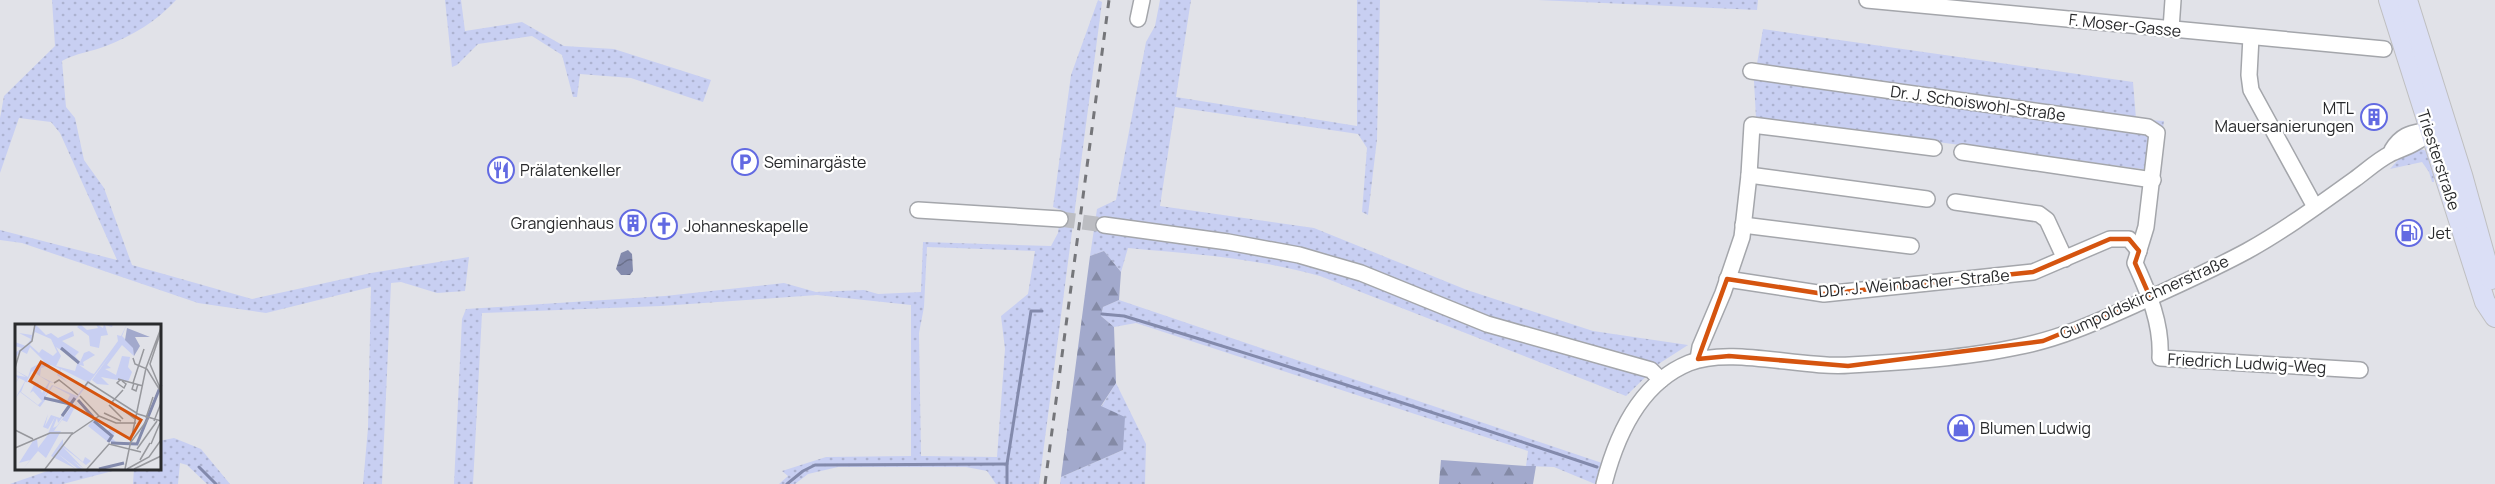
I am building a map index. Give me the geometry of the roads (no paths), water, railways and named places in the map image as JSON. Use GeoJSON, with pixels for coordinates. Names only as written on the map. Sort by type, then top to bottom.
{"type":"FeatureCollection","features":[{"type":"Feature","properties":{"kind":"main road","name":"Triesterstraße"},"geometry":{"type":"LineString","coordinates":[[2390,0],[2438,128],[2495,294]]}},
{"type":"Feature","properties":{"kind":"main road","name":"Triesterstraße"},"geometry":{"type":"LineString","coordinates":[[2407,0],[2438,128],[2485,302],[2495,317]]}},
{"type":"Feature","properties":{"kind":"street"},"geometry":{"type":"LineString","coordinates":[[1138,19],[1142,0]]}},
{"type":"Feature","properties":{"kind":"street","name":"F. Moser-Gasse"},"geometry":{"type":"LineString","coordinates":[[1867,0],[1966,5],[2171,29],[2384,49]]}},
{"type":"Feature","properties":{"kind":"street"},"geometry":{"type":"LineString","coordinates":[[2171,29],[2174,0]]}},
{"type":"Feature","properties":{"kind":"street"},"geometry":{"type":"LineString","coordinates":[[2252,37],[2249,75],[2252,90],[2315,207]]}},
{"type":"Feature","properties":{"kind":"street","name":"Dr. J. Schoiswohl-Straße"},"geometry":{"type":"LineString","coordinates":[[1751,71],[2148,127],[2157,133],[2153,180],[2146,227],[2135,263],[2150,297]]}},
{"type":"Feature","properties":{"kind":"street"},"geometry":{"type":"LineString","coordinates":[[1698,359],[1700,347],[1742,237],[1752,125],[1934,148]]}},
{"type":"Feature","properties":{"kind":"street","name":"Gumpoldskirchnerstraße"},"geometry":{"type":"LineString","coordinates":[[1604,484],[1611,457],[1624,425],[1661,380],[1674,370],[1698,359],[1729,356],[1804,365],[1848,366],[2017,348],[2071,332],[2248,251],[2389,155],[2403,138],[2417,130],[2438,128]]}},
{"type":"Feature","properties":{"kind":"street"},"geometry":{"type":"LineString","coordinates":[[1962,152],[2153,180]]}},
{"type":"Feature","properties":{"kind":"street"},"geometry":{"type":"LineString","coordinates":[[1749,175],[1928,199]]}},
{"type":"Feature","properties":{"kind":"street"},"geometry":{"type":"LineString","coordinates":[[1955,202],[2039,214],[2047,220],[2065,259]]}},
{"type":"Feature","properties":{"kind":"street"},"geometry":{"type":"LineString","coordinates":[[918,210],[1060,219]]}},
{"type":"Feature","properties":{"kind":"street"},"geometry":{"type":"LineString","coordinates":[[1104,225],[1228,242],[1299,255],[1361,273],[1487,324],[1651,370],[1661,380]]}},
{"type":"Feature","properties":{"kind":"street"},"geometry":{"type":"LineString","coordinates":[[1743,225],[1911,246]]}},
{"type":"Feature","properties":{"kind":"street","name":"DDr. J. Weinbacher-Straße"},"geometry":{"type":"LineString","coordinates":[[1727,279],[1824,294],[2033,272],[2110,238],[2129,239],[2139,251]]}},
{"type":"Feature","properties":{"kind":"street","name":"Friedrich Ludwig-Weg"},"geometry":{"type":"LineString","coordinates":[[2150,297],[2161,340],[2160,358],[2360,370]]}},
{"type":"Feature","properties":{"kind":"water"},"geometry":{"type":"Polygon","coordinates":[[[628,250],[632,254],[633,271],[630,275],[621,275],[616,269],[621,253],[628,250]]]}},
{"type":"Feature","properties":{"kind":"waterway"},"geometry":{"type":"LineString","coordinates":[[1007,484],[1007,464],[1031,311],[1042,311]]}},
{"type":"Feature","properties":{"kind":"waterway"},"geometry":{"type":"LineString","coordinates":[[1102,314],[1124,316],[1243,352],[1597,467]]}},
{"type":"Feature","properties":{"kind":"waterway"},"geometry":{"type":"LineString","coordinates":[[787,484],[815,465],[1007,464]]}},
{"type":"Feature","properties":{"kind":"waterway"},"geometry":{"type":"LineString","coordinates":[[199,467],[216,484]]}},
{"type":"Feature","properties":{"kind":"tunnel"},"geometry":{"type":"LineString","coordinates":[[1060,219],[1104,225]]}},
{"type":"Feature","properties":{"kind":"railway"},"geometry":{"type":"LineString","coordinates":[[1045,484],[1109,0]]}},
{"type":"Feature","properties":{"kind":"place","name":"MTL Mauersanierungen"},"geometry":{"type":"Point","coordinates":[2374,117]}},
{"type":"Feature","properties":{"kind":"place","name":"Seminargäste"},"geometry":{"type":"Point","coordinates":[745,162]}},
{"type":"Feature","properties":{"kind":"place","name":"Prälatenkeller"},"geometry":{"type":"Point","coordinates":[501,170]}},
{"type":"Feature","properties":{"kind":"place","name":"Grangienhaus"},"geometry":{"type":"Point","coordinates":[633,223]}},
{"type":"Feature","properties":{"kind":"place","name":"Johanneskapelle"},"geometry":{"type":"Point","coordinates":[664,226]}},
{"type":"Feature","properties":{"kind":"place","name":"Jet"},"geometry":{"type":"Point","coordinates":[2409,233]}},
{"type":"Feature","properties":{"kind":"place","name":"Blumen Ludwig"},"geometry":{"type":"Point","coordinates":[1961,428]}}]}
